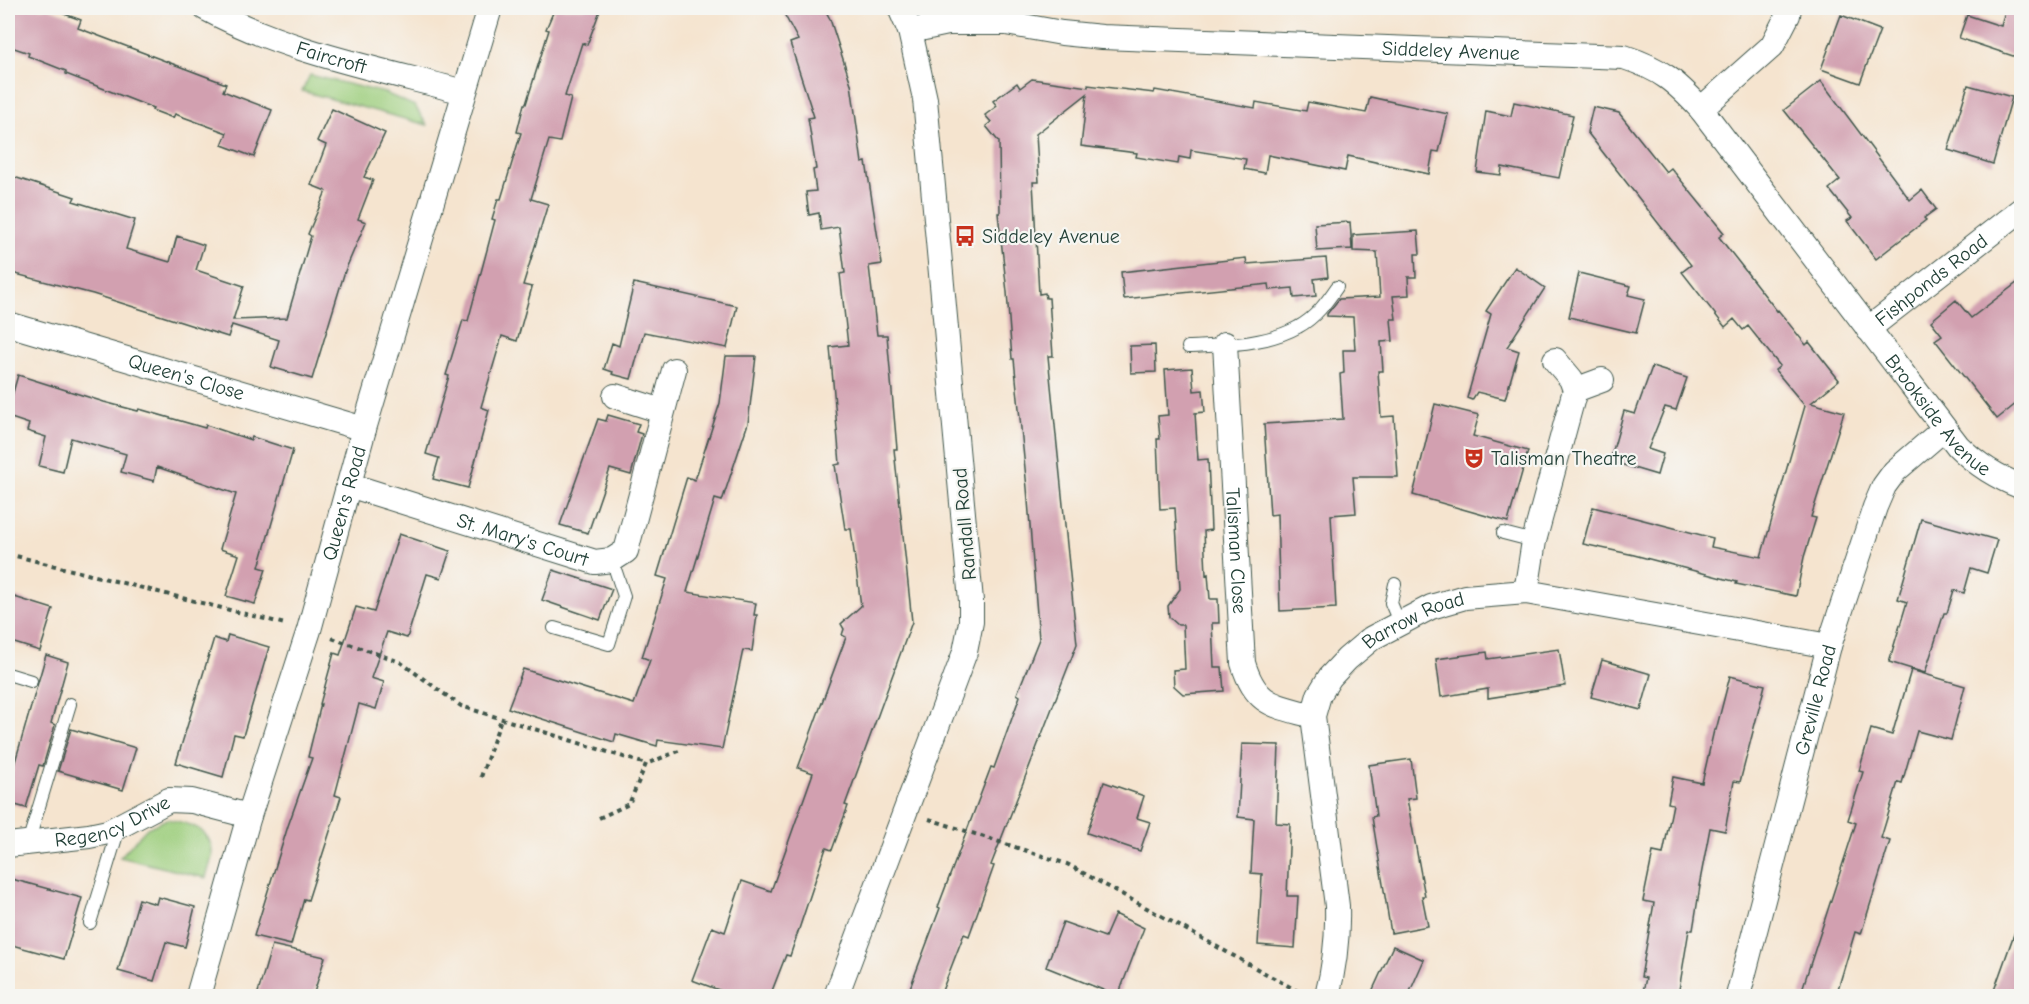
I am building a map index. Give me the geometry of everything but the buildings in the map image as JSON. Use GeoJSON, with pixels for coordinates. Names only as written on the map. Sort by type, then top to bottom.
{"type":"FeatureCollection","features":[{"type":"Feature","properties":{"kind":"street","name":"Faircroft"},"geometry":{"type":"LineString","coordinates":[[206,8],[231,21],[310,51],[464,92]]}},
{"type":"Feature","properties":{"kind":"street","name":"Queen's Road"},"geometry":{"type":"LineString","coordinates":[[198,996],[249,816],[309,630],[364,429],[490,8]]}},
{"type":"Feature","properties":{"kind":"street","name":"Randall Road"},"geometry":{"type":"LineString","coordinates":[[836,996],[965,651],[971,622],[971,601],[925,99],[910,31],[900,8]]}},
{"type":"Feature","properties":{"kind":"street"},"geometry":{"type":"LineString","coordinates":[[1701,109],[1772,46],[1788,15],[1789,8]]}},
{"type":"Feature","properties":{"kind":"street","name":"Siddeley Avenue"},"geometry":{"type":"LineString","coordinates":[[910,31],[948,23],[1006,23],[1062,33],[1102,37],[1624,57],[1649,65],[1685,91],[1868,329]]}},
{"type":"Feature","properties":{"kind":"street","name":"Fishponds Road"},"geometry":{"type":"LineString","coordinates":[[1868,329],[2022,209]]}},
{"type":"Feature","properties":{"kind":"street","name":"Queen's Close"},"geometry":{"type":"LineString","coordinates":[[8,324],[364,429]]}},
{"type":"Feature","properties":{"kind":"street","name":"Brookside Avenue"},"geometry":{"type":"LineString","coordinates":[[1868,329],[1944,429],[1974,462],[1989,473],[2022,487]]}},
{"type":"Feature","properties":{"kind":"street","name":"Talisman Close"},"geometry":{"type":"LineString","coordinates":[[1225,344],[1243,663],[1248,679],[1265,701],[1313,716]]}},
{"type":"Feature","properties":{"kind":"street"},"geometry":{"type":"LineString","coordinates":[[1526,592],[1534,541],[1575,390],[1571,379],[1555,360]]}},
{"type":"Feature","properties":{"kind":"street","name":"St. Mary's Court"},"geometry":{"type":"LineString","coordinates":[[349,485],[594,562],[612,560],[626,551],[674,370]]}},
{"type":"Feature","properties":{"kind":"street"},"geometry":{"type":"LineString","coordinates":[[1575,390],[1602,380]]}},
{"type":"Feature","properties":{"kind":"street"},"geometry":{"type":"LineString","coordinates":[[615,396],[662,411]]}},
{"type":"Feature","properties":{"kind":"street","name":"Greville Road"},"geometry":{"type":"LineString","coordinates":[[1738,996],[1829,646],[1875,507],[1884,486],[1895,471],[1944,429]]}},
{"type":"Feature","properties":{"kind":"street","name":"Barrow Road"},"geometry":{"type":"LineString","coordinates":[[1327,996],[1335,965],[1338,934],[1337,906],[1313,716],[1319,695],[1330,677],[1372,638],[1431,606],[1465,597],[1526,592],[1829,646]]}},
{"type":"Feature","properties":{"kind":"street","name":"Regency Drive"},"geometry":{"type":"LineString","coordinates":[[18,844],[108,832],[169,800],[192,801],[249,816]]}},
{"type":"Feature","properties":{"kind":"lane"},"geometry":{"type":"LineString","coordinates":[[1188,347],[1271,338],[1298,327],[1324,305],[1337,287]]}},
{"type":"Feature","properties":{"kind":"lane"},"geometry":{"type":"LineString","coordinates":[[1503,533],[1534,541]]}},
{"type":"Feature","properties":{"kind":"lane"},"geometry":{"type":"LineString","coordinates":[[555,628],[609,644],[624,596],[612,560]]}},
{"type":"Feature","properties":{"kind":"lane"},"geometry":{"type":"LineString","coordinates":[[1395,584],[1391,603],[1399,622]]}},
{"type":"Feature","properties":{"kind":"lane"},"geometry":{"type":"LineString","coordinates":[[8,674],[31,681]]}},
{"type":"Feature","properties":{"kind":"lane"},"geometry":{"type":"LineString","coordinates":[[18,844],[70,704]]}},
{"type":"Feature","properties":{"kind":"lane"},"geometry":{"type":"LineString","coordinates":[[90,922],[119,827]]}},
{"type":"Feature","properties":{"kind":"path"},"geometry":{"type":"LineString","coordinates":[[481,777],[501,719]]}},
{"type":"Feature","properties":{"kind":"path"},"geometry":{"type":"LineString","coordinates":[[599,818],[629,804],[646,764],[679,751]]}},
{"type":"Feature","properties":{"kind":"path"},"geometry":{"type":"LineString","coordinates":[[905,811],[1068,864],[1307,996]]}},
{"type":"Feature","properties":{"kind":"green space"},"geometry":{"type":"Polygon","coordinates":[[[310,75],[385,93],[415,106],[427,125],[302,91],[310,75]]]}},
{"type":"Feature","properties":{"kind":"green space"},"geometry":{"type":"Polygon","coordinates":[[[167,819],[197,828],[208,838],[212,854],[206,878],[120,857],[147,828],[167,819]]]}},
{"type":"Feature","properties":{"kind":"place","name":"Siddeley Avenue"},"geometry":{"type":"Point","coordinates":[965,236]}},
{"type":"Feature","properties":{"kind":"place","name":"Talisman Theatre"},"geometry":{"type":"Point","coordinates":[1474,458]}}]}
